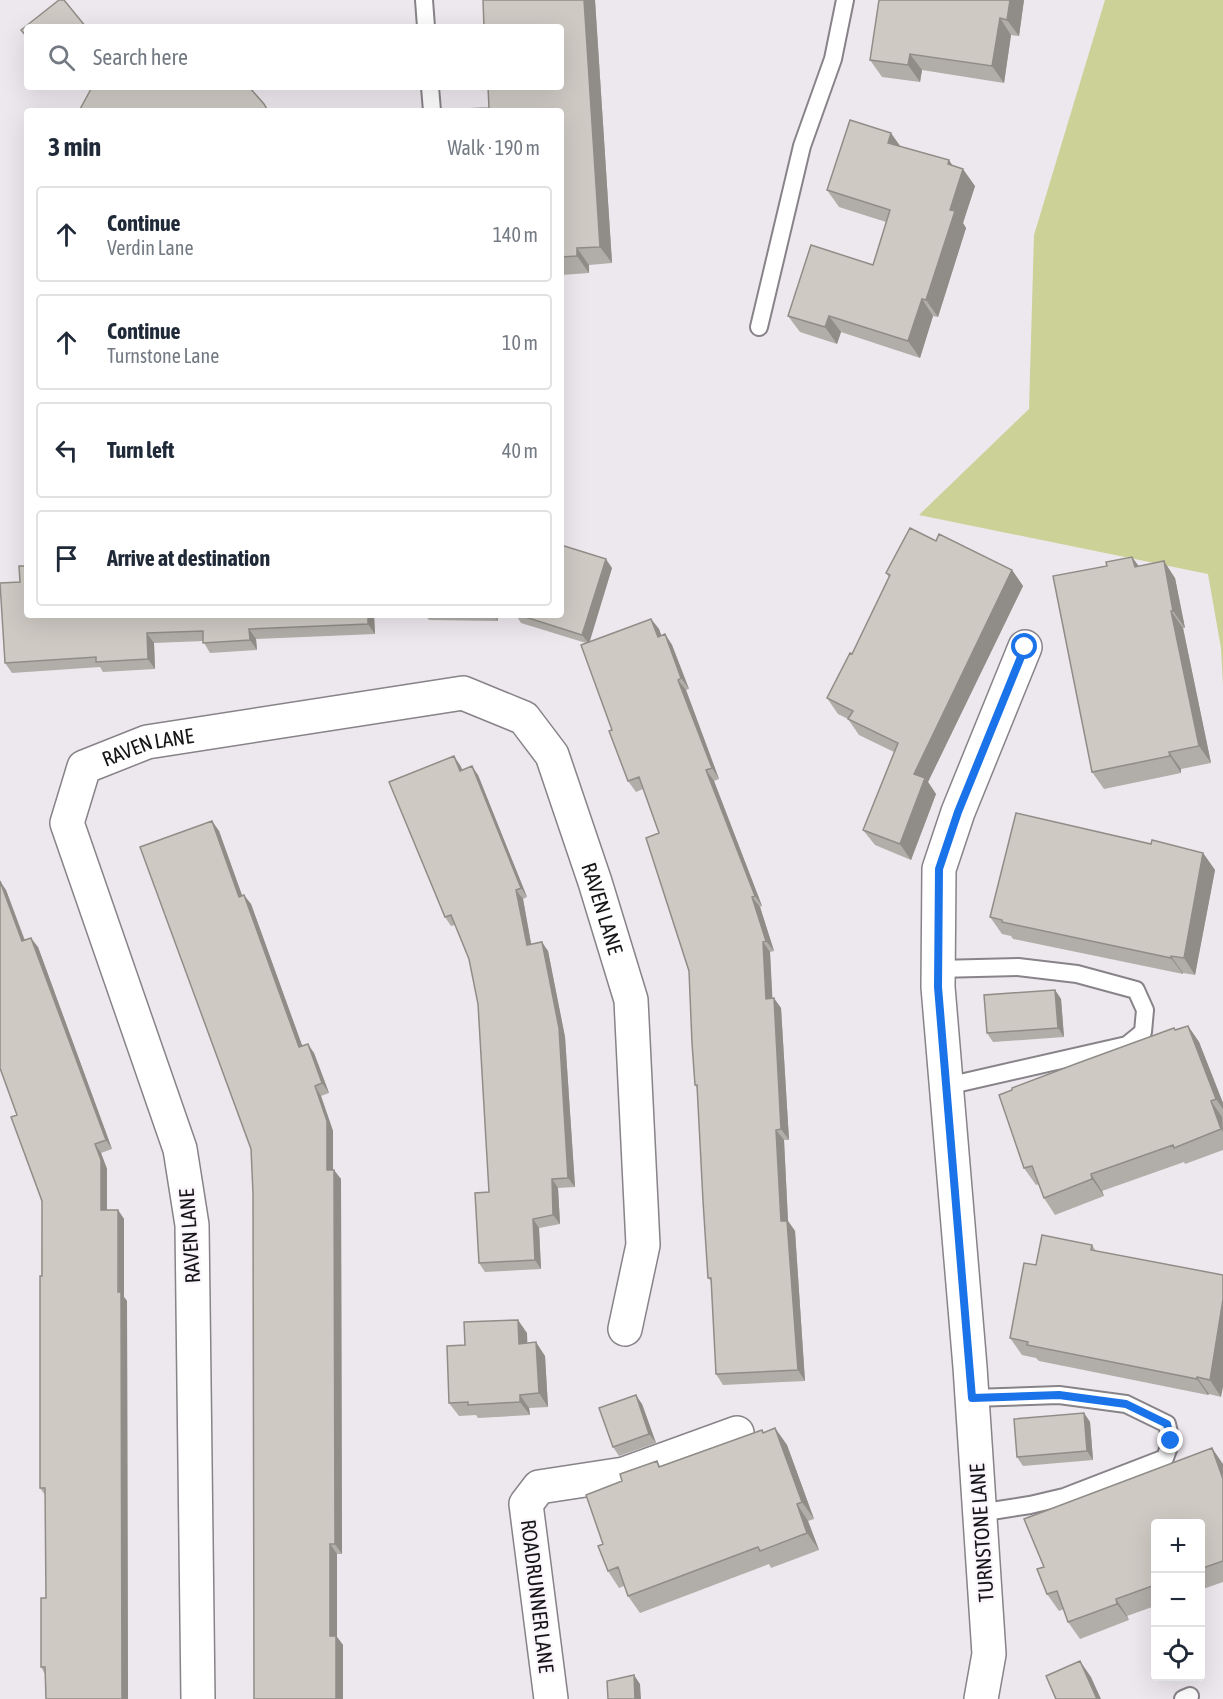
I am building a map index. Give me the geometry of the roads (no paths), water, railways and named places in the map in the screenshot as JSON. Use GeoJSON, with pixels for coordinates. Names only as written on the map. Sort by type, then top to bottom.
{"type":"FeatureCollection","features":[{"type":"Feature","properties":{"kind":"street","name":"TURNSTONE LANE"},"geometry":{"type":"LineString","coordinates":[[981,1699],[989,1654],[971,1382],[938,969],[939,869],[958,812],[1025,647]]}},
{"type":"Feature","properties":{"kind":"street","name":"RAVEN LANE"},"geometry":{"type":"LineString","coordinates":[[198,1699],[192,1225],[180,1149],[67,823],[84,767],[147,742],[463,693],[524,718],[552,755],[595,882],[631,1000],[644,1245],[625,1329]]}},
{"type":"Feature","properties":{"kind":"street","name":"ROADRUNNER LANE"},"geometry":{"type":"LineString","coordinates":[[551,1699],[526,1504],[538,1487],[624,1474],[737,1434]]}},
{"type":"Feature","properties":{"kind":"lane"},"geometry":{"type":"LineString","coordinates":[[424,0],[426,24]]}},
{"type":"Feature","properties":{"kind":"lane"},"geometry":{"type":"LineString","coordinates":[[759,327],[802,146],[833,59],[845,0]]}},
{"type":"Feature","properties":{"kind":"lane"},"geometry":{"type":"LineString","coordinates":[[430,90],[432,108]]}},
{"type":"Feature","properties":{"kind":"lane"},"geometry":{"type":"LineString","coordinates":[[938,969],[1018,967],[1077,974],[1136,990],[1145,1010],[1143,1032],[1127,1045],[947,1086]]}},
{"type":"Feature","properties":{"kind":"lane"},"geometry":{"type":"LineString","coordinates":[[971,1382],[1126,1404],[1167,1424],[1171,1441],[1165,1458],[1064,1497],[979,1513]]}}]}
